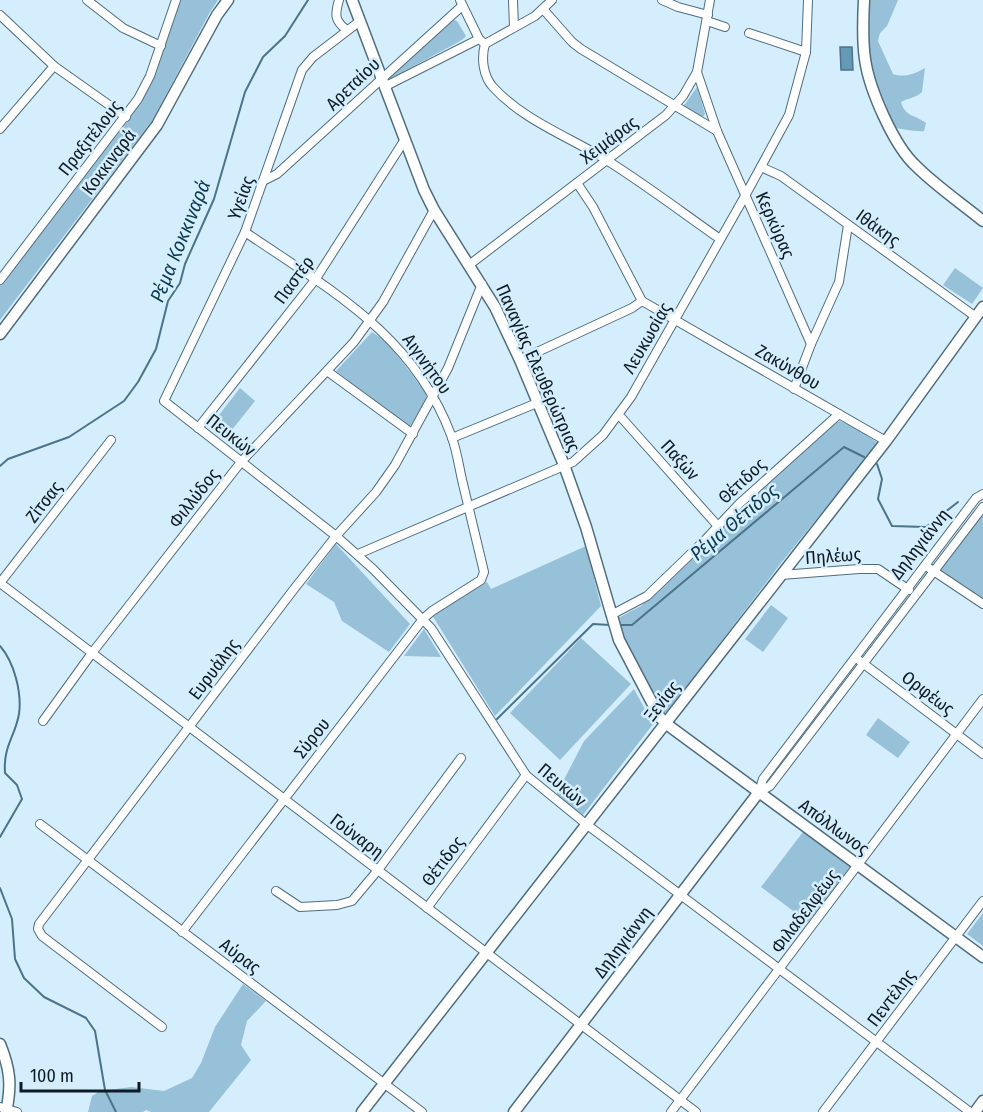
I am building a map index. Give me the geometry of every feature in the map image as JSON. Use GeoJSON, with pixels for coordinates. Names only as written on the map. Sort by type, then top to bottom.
{"type":"FeatureCollection","features":[{"type":"Feature","properties":{"kind":"street"},"geometry":{"type":"LineString","coordinates":[[87,0],[123,28],[161,46]]}},
{"type":"Feature","properties":{"kind":"street","name":"Πραξιτέλους"},"geometry":{"type":"LineString","coordinates":[[0,280],[126,117],[145,87],[176,0]]}},
{"type":"Feature","properties":{"kind":"street","name":"Κοκκιναρά"},"geometry":{"type":"LineString","coordinates":[[0,334],[157,126],[217,15],[228,0]]}},
{"type":"Feature","properties":{"kind":"street"},"geometry":{"type":"LineString","coordinates":[[339,0],[335,16],[337,22],[347,30]]}},
{"type":"Feature","properties":{"kind":"street","name":"Παναγίας Ελευθερώτριας"},"geometry":{"type":"LineString","coordinates":[[352,0],[404,141],[434,210],[482,284],[519,360],[564,465],[586,526],[619,640],[659,716],[665,723]]}},
{"type":"Feature","properties":{"kind":"street"},"geometry":{"type":"LineString","coordinates":[[513,0],[514,27]]}},
{"type":"Feature","properties":{"kind":"street","name":"Αρεταίου"},"geometry":{"type":"LineString","coordinates":[[263,181],[277,174],[383,83],[514,27],[535,16],[552,0]]}},
{"type":"Feature","properties":{"kind":"street"},"geometry":{"type":"LineString","coordinates":[[662,0],[725,27]]}},
{"type":"Feature","properties":{"kind":"street","name":"Χειμάρας"},"geometry":{"type":"LineString","coordinates":[[469,265],[649,130],[674,106],[697,72],[710,0]]}},
{"type":"Feature","properties":{"kind":"street","name":"Λευκωσίας"},"geometry":{"type":"LineString","coordinates":[[358,554],[573,462],[591,447],[619,415],[746,196],[789,115],[806,52],[808,0]]}},
{"type":"Feature","properties":{"kind":"street"},"geometry":{"type":"LineString","coordinates":[[864,0],[863,40],[866,66],[877,98],[896,138],[915,166],[983,221]]}},
{"type":"Feature","properties":{"kind":"street"},"geometry":{"type":"LineString","coordinates":[[461,3],[482,42],[483,63],[492,86],[514,106],[607,160],[720,239]]}},
{"type":"Feature","properties":{"kind":"street","name":"Αρεταίου"},"geometry":{"type":"LineString","coordinates":[[383,83],[388,71],[461,3]]}},
{"type":"Feature","properties":{"kind":"street"},"geometry":{"type":"LineString","coordinates":[[543,9],[580,49],[717,131]]}},
{"type":"Feature","properties":{"kind":"street"},"geometry":{"type":"LineString","coordinates":[[0,15],[54,66],[126,117]]}},
{"type":"Feature","properties":{"kind":"street","name":"Υγείας"},"geometry":{"type":"LineString","coordinates":[[164,401],[245,232],[302,70],[313,57],[360,21]]}},
{"type":"Feature","properties":{"kind":"street"},"geometry":{"type":"LineString","coordinates":[[749,33],[806,52]]}},
{"type":"Feature","properties":{"kind":"street"},"geometry":{"type":"LineString","coordinates":[[0,129],[54,66]]}},
{"type":"Feature","properties":{"kind":"street","name":"Κερκύρας"},"geometry":{"type":"LineString","coordinates":[[697,72],[717,131],[811,344]]}},
{"type":"Feature","properties":{"kind":"street","name":"Παστέρ"},"geometry":{"type":"LineString","coordinates":[[198,428],[315,280],[404,141]]}},
{"type":"Feature","properties":{"kind":"street","name":"Ιθάκης"},"geometry":{"type":"LineString","coordinates":[[761,167],[781,176],[976,317]]}},
{"type":"Feature","properties":{"kind":"street"},"geometry":{"type":"LineString","coordinates":[[519,360],[632,308],[642,301],[593,207],[577,183]]}},
{"type":"Feature","properties":{"kind":"street","name":"Φιλλύδος"},"geometry":{"type":"LineString","coordinates":[[43,721],[241,462],[370,321],[434,210]]}},
{"type":"Feature","properties":{"kind":"street"},"geometry":{"type":"LineString","coordinates":[[794,389],[839,282],[848,225]]}},
{"type":"Feature","properties":{"kind":"street","name":"Αιγινήτου"},"geometry":{"type":"LineString","coordinates":[[245,232],[370,321],[391,340],[434,395],[452,438],[483,572],[481,580]]}},
{"type":"Feature","properties":{"kind":"street","name":"Ευρυάλης"},"geometry":{"type":"LineString","coordinates":[[162,1027],[39,932],[39,924],[336,536],[376,492],[395,465],[448,368],[482,284]]}},
{"type":"Feature","properties":{"kind":"street","name":"Ζακύνθου"},"geometry":{"type":"LineString","coordinates":[[642,301],[886,441]]}},
{"type":"Feature","properties":{"kind":"street","name":"Ξενίας"},"geometry":{"type":"LineString","coordinates":[[362,1112],[886,441],[983,307]]}},
{"type":"Feature","properties":{"kind":"street"},"geometry":{"type":"LineString","coordinates":[[327,370],[413,434]]}},
{"type":"Feature","properties":{"kind":"street","name":"Πευκών"},"geometry":{"type":"LineString","coordinates":[[164,401],[358,554],[423,619],[444,646],[526,775],[586,824],[970,1112]]}},
{"type":"Feature","properties":{"kind":"street"},"geometry":{"type":"LineString","coordinates":[[452,438],[537,403]]}},
{"type":"Feature","properties":{"kind":"street","name":"Θέτιδος"},"geometry":{"type":"LineString","coordinates":[[611,615],[647,596],[705,540],[717,525],[839,414]]}},
{"type":"Feature","properties":{"kind":"street","name":"Παξών"},"geometry":{"type":"LineString","coordinates":[[619,415],[717,525]]}},
{"type":"Feature","properties":{"kind":"street","name":"Ζίτσας"},"geometry":{"type":"LineString","coordinates":[[0,583],[111,440]]}},
{"type":"Feature","properties":{"kind":"street","name":"Δηληγιάννη"},"geometry":{"type":"LineString","coordinates":[[514,1112],[759,792],[763,779],[854,657],[976,498],[983,494]]}},
{"type":"Feature","properties":{"kind":"street","name":"Δηληγιάννη"},"geometry":{"type":"LineString","coordinates":[[759,792],[770,786],[983,507]]}},
{"type":"Feature","properties":{"kind":"street"},"geometry":{"type":"LineString","coordinates":[[925,565],[983,604]]}},
{"type":"Feature","properties":{"kind":"street","name":"Πηλέως"},"geometry":{"type":"LineString","coordinates":[[781,575],[878,569],[915,595]]}},
{"type":"Feature","properties":{"kind":"street","name":"Σύρου"},"geometry":{"type":"LineString","coordinates":[[183,932],[423,619],[481,580]]}},
{"type":"Feature","properties":{"kind":"street","name":"Γούναρη"},"geometry":{"type":"LineString","coordinates":[[0,583],[696,1112]]}},
{"type":"Feature","properties":{"kind":"street","name":"Ορφέως"},"geometry":{"type":"LineString","coordinates":[[854,657],[983,754]]}},
{"type":"Feature","properties":{"kind":"street","name":"Φιλαδελφέως"},"geometry":{"type":"LineString","coordinates":[[671,1112],[983,699]]}},
{"type":"Feature","properties":{"kind":"street","name":"Απόλλωνος"},"geometry":{"type":"LineString","coordinates":[[665,723],[983,957]]}},
{"type":"Feature","properties":{"kind":"street"},"geometry":{"type":"LineString","coordinates":[[804,724],[813,730]]}},
{"type":"Feature","properties":{"kind":"street"},"geometry":{"type":"LineString","coordinates":[[276,891],[298,907],[346,904],[357,896],[378,870],[461,758]]}},
{"type":"Feature","properties":{"kind":"street","name":"Θέτιδος"},"geometry":{"type":"LineString","coordinates":[[427,908],[526,775]]}},
{"type":"Feature","properties":{"kind":"street","name":"Αύρας"},"geometry":{"type":"LineString","coordinates":[[40,824],[422,1112]]}},
{"type":"Feature","properties":{"kind":"street","name":"Πεντέλης"},"geometry":{"type":"LineString","coordinates":[[823,1112],[983,901]]}},
{"type":"Feature","properties":{"kind":"street"},"geometry":{"type":"LineString","coordinates":[[0,1044],[11,1084],[7,1110]]}},
{"type":"Feature","properties":{"kind":"street"},"geometry":{"type":"LineString","coordinates":[[975,1112],[983,1101]]}},
{"type":"Feature","properties":{"kind":"shaded area"},"geometry":{"type":"Polygon","coordinates":[[[180,0],[218,0],[153,119],[0,320],[0,285],[136,108],[158,63],[180,0]]]}},
{"type":"Feature","properties":{"kind":"shaded area"},"geometry":{"type":"Polygon","coordinates":[[[867,0],[898,0],[878,41],[893,74],[909,75],[925,68],[922,92],[901,102],[908,113],[926,123],[924,131],[893,127],[870,71],[867,45],[867,0]]]}},
{"type":"Feature","properties":{"kind":"shaded area"},"geometry":{"type":"Polygon","coordinates":[[[454,20],[466,36],[462,40],[390,79],[389,77],[454,20]]]}},
{"type":"Feature","properties":{"kind":"shaded area"},"geometry":{"type":"Polygon","coordinates":[[[840,47],[852,47],[853,70],[841,70],[840,47]]]}},
{"type":"Feature","properties":{"kind":"shaded area"},"geometry":{"type":"Polygon","coordinates":[[[697,87],[705,114],[702,118],[683,107],[697,87]]]}},
{"type":"Feature","properties":{"kind":"shaded area"},"geometry":{"type":"Polygon","coordinates":[[[955,268],[983,288],[972,304],[943,285],[955,268]]]}},
{"type":"Feature","properties":{"kind":"shaded area"},"geometry":{"type":"Polygon","coordinates":[[[372,332],[387,342],[427,394],[424,404],[409,428],[336,371],[372,332]]]}},
{"type":"Feature","properties":{"kind":"shaded area"},"geometry":{"type":"Polygon","coordinates":[[[240,388],[255,401],[227,436],[212,424],[240,388]]]}},
{"type":"Feature","properties":{"kind":"shaded area"},"geometry":{"type":"Polygon","coordinates":[[[840,421],[854,427],[878,443],[781,563],[667,713],[663,712],[623,635],[618,618],[641,606],[766,482],[840,421]]]}},
{"type":"Feature","properties":{"kind":"shaded area"},"geometry":{"type":"Polygon","coordinates":[[[983,513],[983,599],[939,571],[983,513]]]}},
{"type":"Feature","properties":{"kind":"shaded area"},"geometry":{"type":"Polygon","coordinates":[[[336,544],[410,624],[389,652],[342,621],[334,602],[306,584],[336,544]]]}},
{"type":"Feature","properties":{"kind":"shaded area"},"geometry":{"type":"Polygon","coordinates":[[[586,546],[601,606],[495,716],[432,615],[487,582],[491,589],[586,546]]]}},
{"type":"Feature","properties":{"kind":"shaded area"},"geometry":{"type":"Polygon","coordinates":[[[771,605],[788,618],[763,652],[745,639],[771,605]]]}},
{"type":"Feature","properties":{"kind":"shaded area"},"geometry":{"type":"Polygon","coordinates":[[[424,629],[441,657],[404,656],[424,629]]]}},
{"type":"Feature","properties":{"kind":"shaded area"},"geometry":{"type":"Polygon","coordinates":[[[581,638],[631,684],[560,760],[510,713],[581,638]]]}},
{"type":"Feature","properties":{"kind":"shaded area"},"geometry":{"type":"Polygon","coordinates":[[[634,689],[653,724],[583,815],[556,795],[584,741],[634,689]]]}},
{"type":"Feature","properties":{"kind":"shaded area"},"geometry":{"type":"Polygon","coordinates":[[[878,718],[910,742],[898,758],[866,735],[878,718]]]}},
{"type":"Feature","properties":{"kind":"shaded area"},"geometry":{"type":"Polygon","coordinates":[[[806,828],[854,862],[808,922],[761,887],[806,828]]]}},
{"type":"Feature","properties":{"kind":"shaded area"},"geometry":{"type":"Polygon","coordinates":[[[983,913],[983,946],[967,934],[983,913]]]}},
{"type":"Feature","properties":{"kind":"shaded area"},"geometry":{"type":"Polygon","coordinates":[[[243,984],[266,1001],[247,1021],[241,1045],[251,1060],[209,1112],[151,1112],[146,1110],[143,1112],[88,1112],[92,1096],[100,1091],[131,1087],[164,1091],[192,1078],[201,1063],[215,1027],[243,984]]]}},
{"type":"Feature","properties":{"kind":"waterway","name":"Ρέμα Κοκκιναρά"},"geometry":{"type":"LineString","coordinates":[[0,466],[8,459],[69,437],[124,401],[138,382],[156,349],[168,301],[180,283],[185,264],[214,199],[245,92],[263,57],[285,36],[308,0]]}},
{"type":"Feature","properties":{"kind":"waterway","name":"Ρέμα Θέτιδος"},"geometry":{"type":"LineString","coordinates":[[621,625],[632,625],[844,447],[864,457]]}},
{"type":"Feature","properties":{"kind":"waterway","name":"Ρέμα Θέτιδος"},"geometry":{"type":"LineString","coordinates":[[877,464],[882,479],[878,499],[892,526],[926,527],[958,502]]}},
{"type":"Feature","properties":{"kind":"waterway","name":"Ρέμα Θέτιδος"},"geometry":{"type":"LineString","coordinates":[[497,719],[593,624],[610,625]]}},
{"type":"Feature","properties":{"kind":"waterway","name":"Ρέμα Κοκκιναρά"},"geometry":{"type":"LineString","coordinates":[[0,646],[13,669],[20,705],[17,722],[7,749],[5,773],[17,785],[22,799],[0,837]]}},
{"type":"Feature","properties":{"kind":"waterway","name":"Ρέμα Κοκκιναρά"},"geometry":{"type":"LineString","coordinates":[[0,888],[12,919],[15,959],[24,978],[44,997],[86,1018],[95,1031],[105,1090],[116,1112]]}}]}
